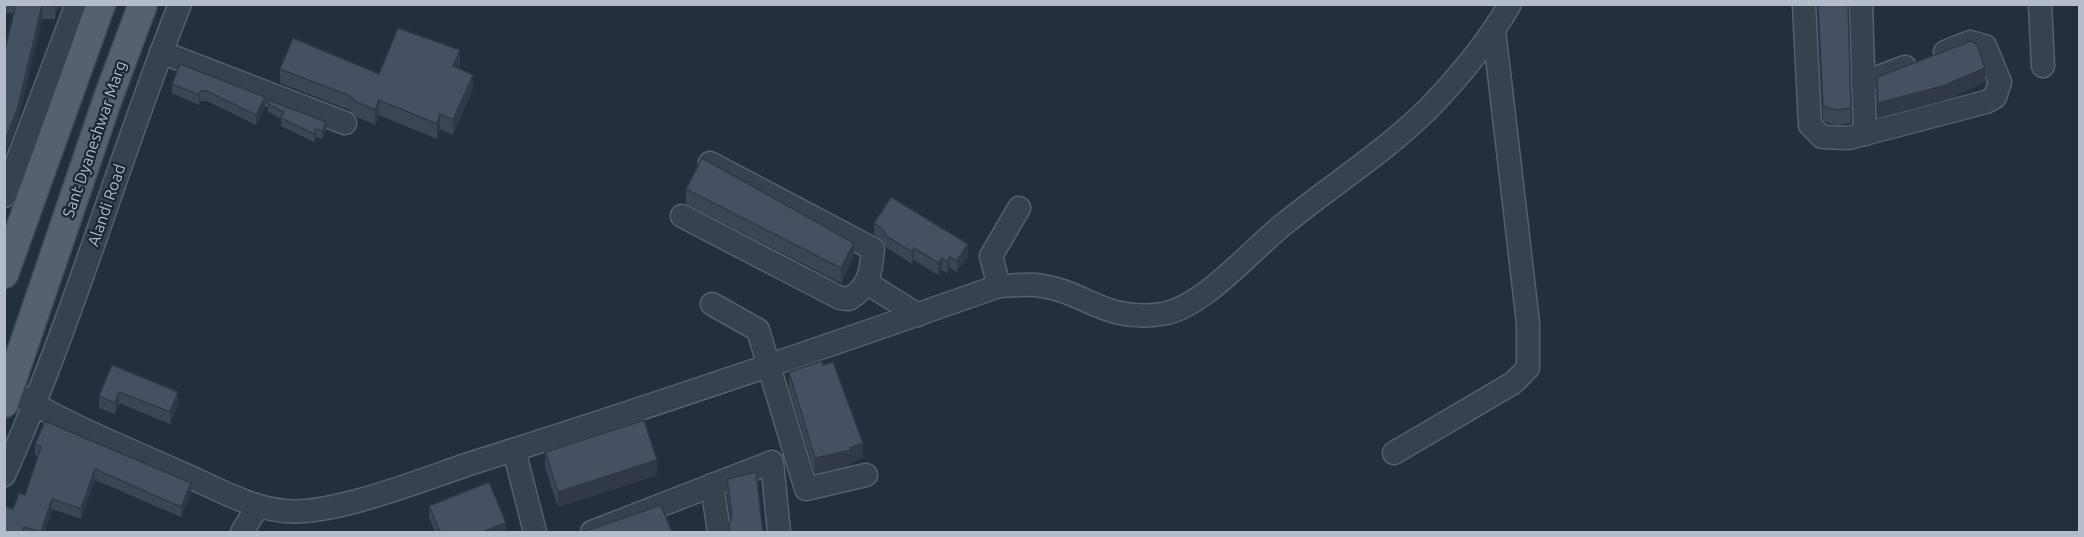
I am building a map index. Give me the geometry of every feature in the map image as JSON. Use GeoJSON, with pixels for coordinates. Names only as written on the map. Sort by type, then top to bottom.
{"type":"FeatureCollection","features":[{"type":"Feature","properties":{"kind":"main road"},"geometry":{"type":"LineString","coordinates":[[4,274],[101,4]]}},
{"type":"Feature","properties":{"kind":"main road","name":"Sant Dyaneshwar Marg"},"geometry":{"type":"LineString","coordinates":[[6,393],[143,4]]}},
{"type":"Feature","properties":{"kind":"street"},"geometry":{"type":"LineString","coordinates":[[4,196],[77,4]]}},
{"type":"Feature","properties":{"kind":"street","name":"Alandi Road"},"geometry":{"type":"LineString","coordinates":[[4,475],[35,407],[180,4]]}},
{"type":"Feature","properties":{"kind":"street"},"geometry":{"type":"LineString","coordinates":[[6,393],[258,506],[286,511],[313,510],[345,504],[514,450],[769,366],[999,286],[1036,285],[1119,316],[1148,316],[1175,311],[1217,282],[1282,225],[1388,145],[1429,108],[1466,66],[1494,30],[1510,4]]}},
{"type":"Feature","properties":{"kind":"street"},"geometry":{"type":"LineString","coordinates":[[1804,4],[1810,125],[1822,137],[1837,139],[1865,134],[1986,102],[1995,97],[2000,82],[1985,46],[1970,42],[1863,83]]}},
{"type":"Feature","properties":{"kind":"street"},"geometry":{"type":"LineString","coordinates":[[1861,4],[1865,134]]}},
{"type":"Feature","properties":{"kind":"street"},"geometry":{"type":"LineString","coordinates":[[2040,4],[2043,66]]}},
{"type":"Feature","properties":{"kind":"street"},"geometry":{"type":"LineString","coordinates":[[1394,453],[1513,383],[1528,368],[1528,324],[1494,30]]}},
{"type":"Feature","properties":{"kind":"street"},"geometry":{"type":"LineString","coordinates":[[161,52],[345,123]]}},
{"type":"Feature","properties":{"kind":"street"},"geometry":{"type":"LineString","coordinates":[[682,216],[840,298],[849,299],[867,283],[873,268],[873,249],[710,163]]}},
{"type":"Feature","properties":{"kind":"street"},"geometry":{"type":"LineString","coordinates":[[999,286],[991,256],[1019,208]]}},
{"type":"Feature","properties":{"kind":"street"},"geometry":{"type":"LineString","coordinates":[[867,283],[918,315]]}},
{"type":"Feature","properties":{"kind":"street"},"geometry":{"type":"LineString","coordinates":[[712,304],[759,330],[806,489],[866,475]]}},
{"type":"Feature","properties":{"kind":"street"},"geometry":{"type":"LineString","coordinates":[[514,450],[535,532]]}},
{"type":"Feature","properties":{"kind":"street"},"geometry":{"type":"LineString","coordinates":[[592,532],[772,462],[779,532]]}},
{"type":"Feature","properties":{"kind":"street"},"geometry":{"type":"LineString","coordinates":[[712,485],[719,532]]}},
{"type":"Feature","properties":{"kind":"street"},"geometry":{"type":"LineString","coordinates":[[242,532],[258,506]]}},
{"type":"Feature","properties":{"kind":"building"},"geometry":{"type":"Polygon","coordinates":[[[16,4],[55,4],[55,6],[42,5],[18,107],[4,143],[4,55],[16,4]]]}},
{"type":"Feature","properties":{"kind":"building"},"geometry":{"type":"Polygon","coordinates":[[[1818,4],[1848,4],[1851,108],[1836,110],[1823,106],[1818,4]]]}},
{"type":"Feature","properties":{"kind":"building"},"geometry":{"type":"Polygon","coordinates":[[[398,28],[460,50],[453,66],[473,75],[453,120],[440,114],[437,124],[379,100],[375,110],[357,102],[350,96],[280,69],[293,38],[379,74],[398,28]]]}},
{"type":"Feature","properties":{"kind":"building"},"geometry":{"type":"Polygon","coordinates":[[[1971,41],[1977,45],[1985,68],[1943,86],[1878,103],[1877,77],[1971,41]]]}},
{"type":"Feature","properties":{"kind":"building"},"geometry":{"type":"Polygon","coordinates":[[[180,64],[265,97],[256,115],[207,91],[200,91],[199,95],[172,84],[180,64]]]}},
{"type":"Feature","properties":{"kind":"building"},"geometry":{"type":"Polygon","coordinates":[[[269,100],[326,122],[322,131],[316,129],[314,134],[281,118],[284,112],[268,104],[269,100]]]}},
{"type":"Feature","properties":{"kind":"building"},"geometry":{"type":"Polygon","coordinates":[[[702,158],[854,243],[841,268],[686,189],[702,158]]]}},
{"type":"Feature","properties":{"kind":"building"},"geometry":{"type":"Polygon","coordinates":[[[891,197],[968,244],[957,261],[950,257],[947,262],[942,258],[938,263],[914,248],[912,252],[886,236],[884,231],[874,223],[891,197]]]}},
{"type":"Feature","properties":{"kind":"building"},"geometry":{"type":"Polygon","coordinates":[[[822,361],[823,365],[833,362],[863,443],[850,448],[851,450],[815,458],[789,372],[822,361]]]}},
{"type":"Feature","properties":{"kind":"building"},"geometry":{"type":"Polygon","coordinates":[[[112,365],[178,392],[170,412],[119,392],[115,403],[99,396],[112,365]]]}},
{"type":"Feature","properties":{"kind":"building"},"geometry":{"type":"Polygon","coordinates":[[[644,420],[657,460],[558,492],[545,452],[644,420]]]}},
{"type":"Feature","properties":{"kind":"building"},"geometry":{"type":"Polygon","coordinates":[[[45,421],[191,483],[181,507],[95,469],[81,509],[52,499],[41,532],[24,527],[22,532],[5,532],[4,506],[13,509],[19,493],[25,495],[41,447],[35,444],[45,421]]]}},
{"type":"Feature","properties":{"kind":"building"},"geometry":{"type":"Polygon","coordinates":[[[756,472],[763,532],[730,532],[729,525],[732,515],[727,479],[756,472]]]}},
{"type":"Feature","properties":{"kind":"building"},"geometry":{"type":"Polygon","coordinates":[[[489,482],[506,523],[482,532],[440,532],[429,506],[489,482]]]}},
{"type":"Feature","properties":{"kind":"building"},"geometry":{"type":"Polygon","coordinates":[[[661,505],[672,532],[583,532],[661,505]]]}}]}
